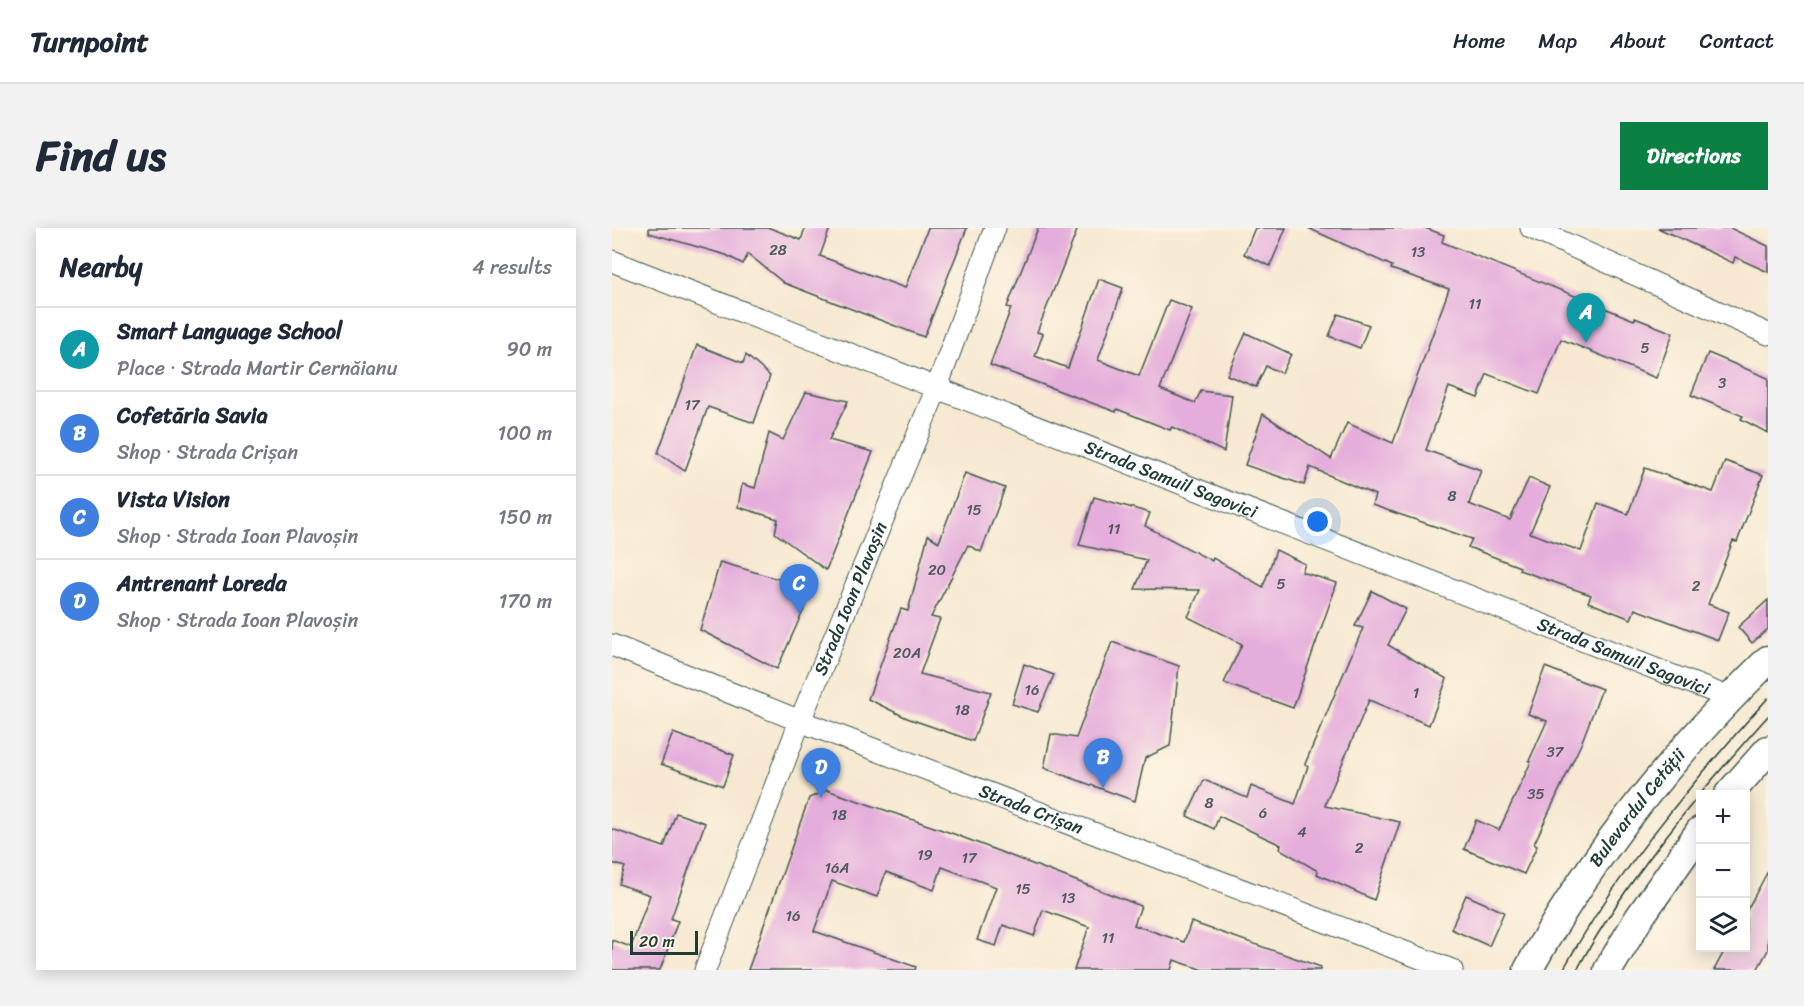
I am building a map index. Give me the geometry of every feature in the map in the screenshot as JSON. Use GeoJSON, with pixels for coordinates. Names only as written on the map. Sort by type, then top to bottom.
{"type":"FeatureCollection","features":[{"type":"Feature","properties":{"kind":"main road","name":"Bulevardul Cetății"},"geometry":{"type":"LineString","coordinates":[[1528,970],[1581,880],[1621,825],[1688,743],[1768,660]]}},
{"type":"Feature","properties":{"kind":"main road"},"geometry":{"type":"LineString","coordinates":[[1733,790],[1768,750]]}},
{"type":"Feature","properties":{"kind":"main road"},"geometry":{"type":"LineString","coordinates":[[1608,970],[1639,918],[1696,838]]}},
{"type":"Feature","properties":{"kind":"street","name":"Strada Ioan Plavoșin"},"geometry":{"type":"LineString","coordinates":[[705,970],[800,721],[936,390],[995,228]]}},
{"type":"Feature","properties":{"kind":"street"},"geometry":{"type":"LineString","coordinates":[[1531,228],[1768,334]]}},
{"type":"Feature","properties":{"kind":"street","name":"Strada Samuil Sagovici"},"geometry":{"type":"LineString","coordinates":[[612,261],[936,390],[1730,698]]}},
{"type":"Feature","properties":{"kind":"street","name":"Strada Crișan"},"geometry":{"type":"LineString","coordinates":[[612,645],[800,721],[1452,970]]}},
{"type":"Feature","properties":{"kind":"building"},"geometry":{"type":"Polygon","coordinates":[[[649,228],[770,228],[801,240],[805,228],[830,228],[820,256],[905,288],[928,228],[967,228],[924,337],[784,283],[748,254],[743,264],[726,255],[649,233],[649,228]]]}},
{"type":"Feature","properties":{"kind":"building"},"geometry":{"type":"Polygon","coordinates":[[[1038,228],[1078,228],[1037,332],[1043,334],[1035,356],[1068,368],[1099,279],[1123,288],[1098,360],[1139,376],[1169,300],[1192,309],[1160,389],[1195,403],[1201,391],[1232,395],[1224,452],[1172,427],[1170,430],[1117,409],[1116,412],[990,365],[1011,308],[1007,307],[1038,228]]]}},
{"type":"Feature","properties":{"kind":"building"},"geometry":{"type":"Polygon","coordinates":[[[1255,228],[1286,228],[1270,266],[1244,254],[1255,228]]]}},
{"type":"Feature","properties":{"kind":"building"},"geometry":{"type":"Polygon","coordinates":[[[1308,228],[1425,228],[1444,235],[1442,242],[1634,320],[1635,318],[1673,333],[1656,378],[1561,339],[1539,394],[1487,374],[1478,398],[1449,387],[1426,450],[1481,470],[1469,504],[1510,520],[1529,478],[1550,487],[1530,533],[1581,551],[1598,503],[1628,514],[1645,468],[1713,492],[1725,461],[1763,475],[1737,542],[1733,541],[1708,604],[1729,612],[1718,640],[1635,609],[1631,619],[1588,602],[1591,595],[1519,570],[1520,567],[1468,547],[1472,539],[1372,505],[1375,495],[1310,467],[1304,485],[1245,465],[1263,414],[1331,459],[1347,423],[1393,443],[1449,289],[1391,269],[1392,266],[1308,228]]]}},
{"type":"Feature","properties":{"kind":"building"},"geometry":{"type":"Polygon","coordinates":[[[1658,228],[1730,228],[1768,246],[1768,272],[1735,257],[1733,263],[1658,228]]]}},
{"type":"Feature","properties":{"kind":"building"},"geometry":{"type":"Polygon","coordinates":[[[1338,314],[1369,325],[1360,348],[1329,336],[1338,314]]]}},
{"type":"Feature","properties":{"kind":"building"},"geometry":{"type":"Polygon","coordinates":[[[1246,333],[1291,354],[1282,373],[1266,366],[1256,387],[1227,375],[1246,333]]]}},
{"type":"Feature","properties":{"kind":"building"},"geometry":{"type":"Polygon","coordinates":[[[697,345],[743,363],[746,355],[770,376],[754,423],[708,407],[685,471],[658,453],[697,345]]]}},
{"type":"Feature","properties":{"kind":"building"},"geometry":{"type":"Polygon","coordinates":[[[1708,353],[1768,378],[1768,433],[1741,419],[1743,416],[1691,395],[1708,353]]]}},
{"type":"Feature","properties":{"kind":"building"},"geometry":{"type":"Polygon","coordinates":[[[806,392],[848,401],[829,440],[873,452],[826,570],[775,533],[778,519],[738,507],[742,484],[755,488],[769,433],[783,440],[806,392]]]}},
{"type":"Feature","properties":{"kind":"building"},"geometry":{"type":"Polygon","coordinates":[[[965,473],[1005,488],[981,552],[968,545],[931,617],[940,619],[920,674],[991,692],[973,741],[907,718],[868,699],[901,609],[908,611],[928,535],[939,542],[965,473]]]}},
{"type":"Feature","properties":{"kind":"building"},"geometry":{"type":"Polygon","coordinates":[[[1094,497],[1150,513],[1145,526],[1212,561],[1213,558],[1263,587],[1276,550],[1305,564],[1302,572],[1337,583],[1293,708],[1224,683],[1242,644],[1188,617],[1200,590],[1135,589],[1147,560],[1079,545],[1094,497]]]}},
{"type":"Feature","properties":{"kind":"building"},"geometry":{"type":"Polygon","coordinates":[[[720,562],[813,589],[777,669],[700,630],[720,562]]]}},
{"type":"Feature","properties":{"kind":"building"},"geometry":{"type":"Polygon","coordinates":[[[1372,591],[1406,609],[1388,645],[1447,679],[1429,725],[1369,700],[1326,802],[1325,806],[1400,822],[1374,900],[1317,874],[1318,871],[1280,849],[1281,845],[1219,816],[1214,829],[1187,816],[1204,780],[1247,798],[1251,786],[1295,804],[1308,766],[1305,764],[1363,628],[1355,626],[1372,591]]]}},
{"type":"Feature","properties":{"kind":"building"},"geometry":{"type":"Polygon","coordinates":[[[1768,600],[1768,629],[1752,643],[1738,627],[1768,600]]]}},
{"type":"Feature","properties":{"kind":"building"},"geometry":{"type":"Polygon","coordinates":[[[1112,642],[1179,666],[1170,746],[1145,758],[1135,801],[1044,768],[1051,734],[1076,738],[1112,642]]]}},
{"type":"Feature","properties":{"kind":"building"},"geometry":{"type":"Polygon","coordinates":[[[1024,664],[1054,675],[1038,712],[1012,704],[1024,664]]]}},
{"type":"Feature","properties":{"kind":"building"},"geometry":{"type":"Polygon","coordinates":[[[1545,667],[1602,689],[1581,744],[1534,844],[1537,846],[1524,874],[1464,849],[1476,820],[1499,830],[1531,762],[1529,761],[1547,721],[1528,714],[1545,667]]]}},
{"type":"Feature","properties":{"kind":"building"},"geometry":{"type":"Polygon","coordinates":[[[673,733],[734,755],[723,786],[661,764],[673,733]]]}},
{"type":"Feature","properties":{"kind":"building"},"geometry":{"type":"Polygon","coordinates":[[[827,790],[954,834],[1141,906],[1134,925],[1184,942],[1191,922],[1321,967],[1320,970],[1203,970],[1174,960],[1171,970],[1074,970],[1089,927],[1043,910],[1034,936],[1003,925],[996,946],[977,940],[996,887],[942,867],[934,890],[886,872],[877,897],[832,881],[814,931],[916,967],[915,970],[748,970],[809,798],[827,790]]]}},
{"type":"Feature","properties":{"kind":"building"},"geometry":{"type":"Polygon","coordinates":[[[676,813],[705,823],[671,919],[678,921],[660,970],[612,970],[612,940],[631,947],[650,895],[619,884],[625,867],[612,863],[612,829],[664,847],[676,813]]]}},
{"type":"Feature","properties":{"kind":"building"},"geometry":{"type":"Polygon","coordinates":[[[1768,871],[1768,950],[1757,970],[1714,970],[1724,952],[1750,952],[1750,905],[1768,871]]]}},
{"type":"Feature","properties":{"kind":"building"},"geometry":{"type":"Polygon","coordinates":[[[1466,895],[1504,912],[1489,946],[1451,929],[1466,895]]]}},
{"type":"Feature","properties":{"kind":"tram line"},"geometry":{"type":"LineString","coordinates":[[1563,970],[1584,933],[1658,828],[1768,698]]}},
{"type":"Feature","properties":{"kind":"tram line"},"geometry":{"type":"LineString","coordinates":[[1577,970],[1618,902],[1665,838],[1768,716]]}},
{"type":"Feature","properties":{"kind":"place","name":"Smart Language School"},"geometry":{"type":"Point","coordinates":[1586,343]}},
{"type":"Feature","properties":{"kind":"place","name":"Vista Vision"},"geometry":{"type":"Point","coordinates":[799,614]}},
{"type":"Feature","properties":{"kind":"place","name":"Cofetăria Savia"},"geometry":{"type":"Point","coordinates":[1103,788]}},
{"type":"Feature","properties":{"kind":"place","name":"Antrenant Loreda"},"geometry":{"type":"Point","coordinates":[821,798]}}]}
